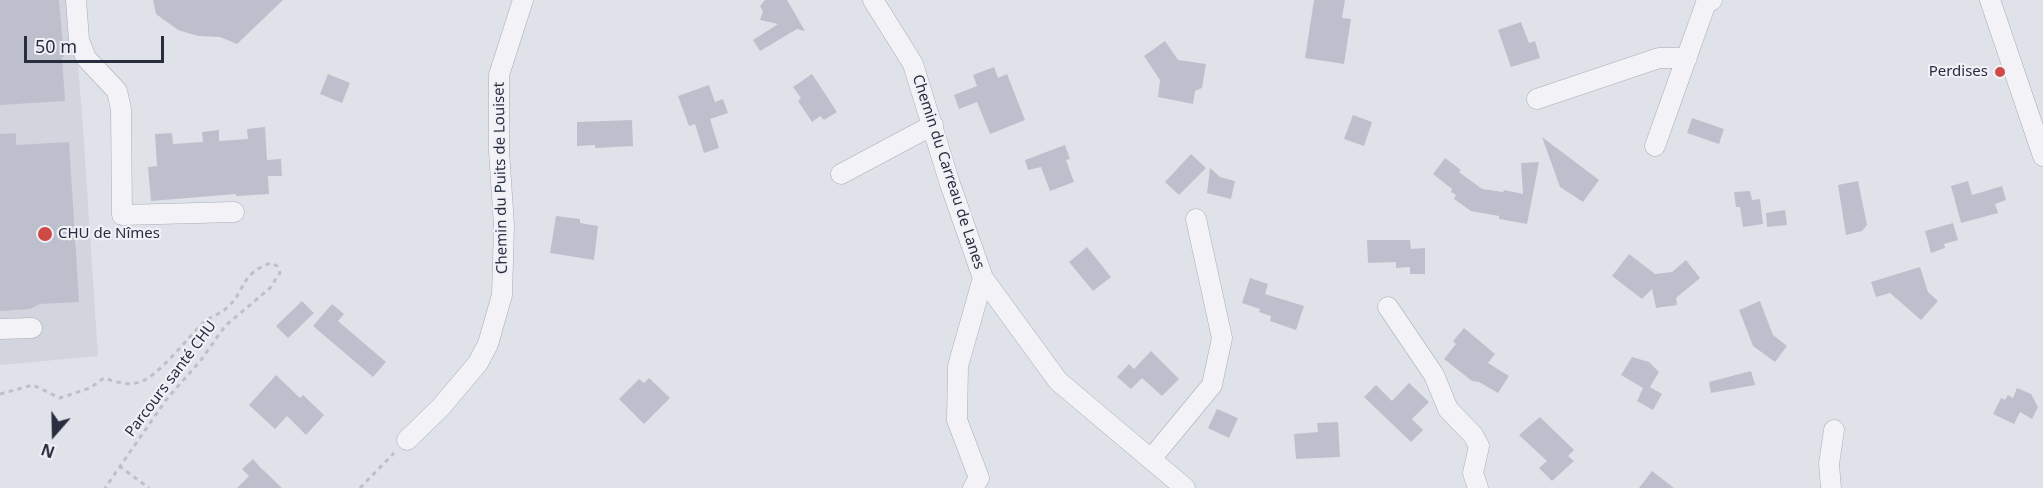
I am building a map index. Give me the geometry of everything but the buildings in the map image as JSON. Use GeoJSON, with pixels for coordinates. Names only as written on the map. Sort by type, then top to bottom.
{"type":"FeatureCollection","features":[{"type":"Feature","properties":{"kind":"street"},"geometry":{"type":"LineString","coordinates":[[76,0],[79,40],[86,58],[117,91],[121,109],[122,215],[234,212]]}},
{"type":"Feature","properties":{"kind":"street","name":"Chemin du Puits de Louiset"},"geometry":{"type":"LineString","coordinates":[[407,440],[441,407],[478,363],[488,344],[502,295],[504,226],[498,151],[499,75],[523,0]]}},
{"type":"Feature","properties":{"kind":"street","name":"Chemin du Carreau de Lanes"},"geometry":{"type":"LineString","coordinates":[[873,0],[913,64],[950,184],[983,278],[1058,381],[1185,488]]}},
{"type":"Feature","properties":{"kind":"street"},"geometry":{"type":"LineString","coordinates":[[1655,146],[1706,3],[1712,0]]}},
{"type":"Feature","properties":{"kind":"street"},"geometry":{"type":"LineString","coordinates":[[1990,0],[2043,156]]}},
{"type":"Feature","properties":{"kind":"street"},"geometry":{"type":"LineString","coordinates":[[1537,99],[1659,58],[1687,58]]}},
{"type":"Feature","properties":{"kind":"street"},"geometry":{"type":"LineString","coordinates":[[841,174],[933,125]]}},
{"type":"Feature","properties":{"kind":"street"},"geometry":{"type":"LineString","coordinates":[[1151,459],[1212,385],[1222,338],[1196,219]]}},
{"type":"Feature","properties":{"kind":"street"},"geometry":{"type":"LineString","coordinates":[[979,485],[957,420],[958,366],[983,278]]}},
{"type":"Feature","properties":{"kind":"street"},"geometry":{"type":"LineString","coordinates":[[1389,307],[1434,375],[1448,409],[1473,435],[1479,446],[1473,473],[1478,488]]}},
{"type":"Feature","properties":{"kind":"street"},"geometry":{"type":"LineString","coordinates":[[0,329],[32,328]]}},
{"type":"Feature","properties":{"kind":"street"},"geometry":{"type":"LineString","coordinates":[[1831,488],[1829,464],[1834,430]]}},
{"type":"Feature","properties":{"kind":"path","name":"Parcours santé CHU"},"geometry":{"type":"LineString","coordinates":[[0,394],[33,385],[60,398],[90,388],[104,378],[121,384],[140,382],[174,354],[205,321],[226,309],[238,294],[245,279],[259,267],[271,262],[277,266],[280,273],[270,288],[225,326],[201,360],[166,400],[105,488]]}},
{"type":"Feature","properties":{"kind":"path"},"geometry":{"type":"LineString","coordinates":[[360,488],[407,440]]}},
{"type":"Feature","properties":{"kind":"path"},"geometry":{"type":"LineString","coordinates":[[119,466],[149,488]]}},
{"type":"Feature","properties":{"kind":"shaded area","name":"CHU de Nîmes"},"geometry":{"type":"Polygon","coordinates":[[[0,0],[72,0],[98,356],[0,365],[0,0]]]}},
{"type":"Feature","properties":{"kind":"place","name":"Perdises"},"geometry":{"type":"Point","coordinates":[2000,72]}},
{"type":"Feature","properties":{"kind":"place","name":"CHU de Nîmes"},"geometry":{"type":"Point","coordinates":[45,234]}}]}
